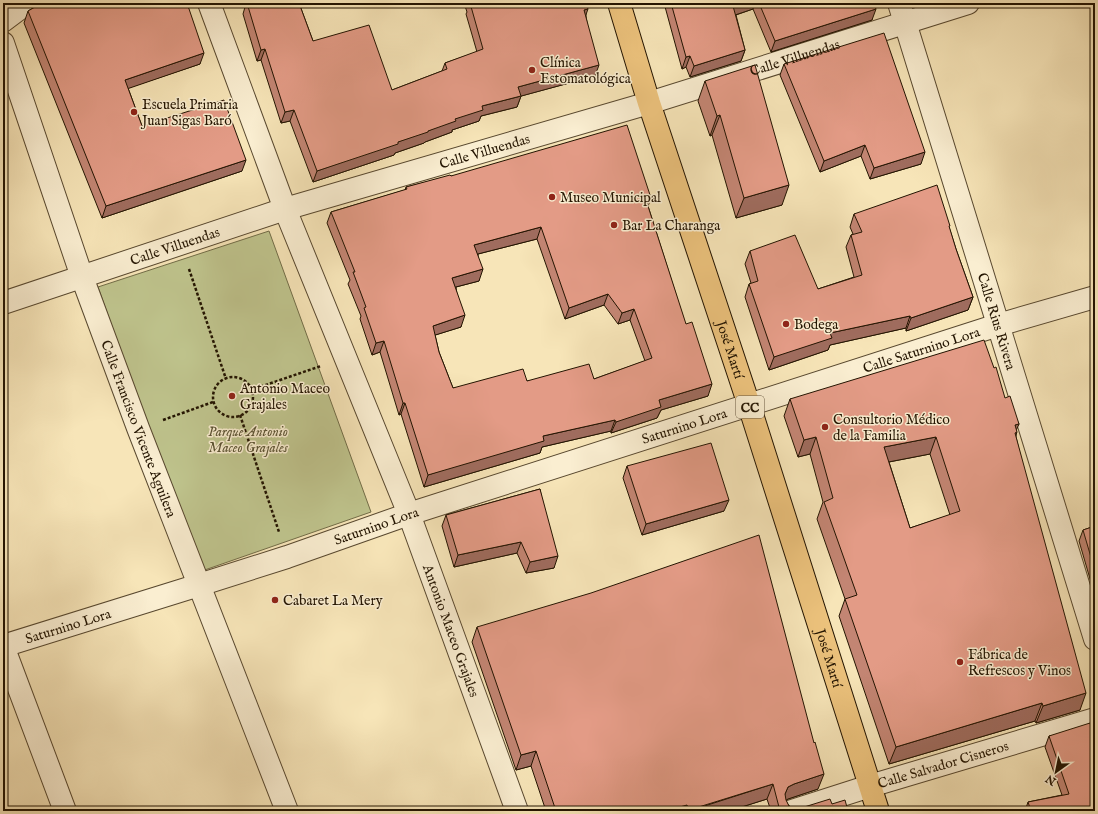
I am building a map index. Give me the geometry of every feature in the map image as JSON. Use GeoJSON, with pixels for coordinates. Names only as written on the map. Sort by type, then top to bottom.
{"type":"FeatureCollection","features":[{"type":"Feature","properties":{"kind":"main road","name":"José Martí"},"geometry":{"type":"LineString","coordinates":[[619,3],[649,103],[749,405],[878,811]]}},
{"type":"Feature","properties":{"kind":"street"},"geometry":{"type":"LineString","coordinates":[[3,21],[27,3]]}},
{"type":"Feature","properties":{"kind":"street","name":"Antonio Maceo Grajales"},"geometry":{"type":"LineString","coordinates":[[210,3],[285,209],[410,514],[517,811]]}},
{"type":"Feature","properties":{"kind":"street","name":"Calle Rius Rivera"},"geometry":{"type":"LineString","coordinates":[[899,3],[1095,640]]}},
{"type":"Feature","properties":{"kind":"street","name":"Calle Villuendas"},"geometry":{"type":"LineString","coordinates":[[3,303],[285,209],[649,103],[968,3]]}},
{"type":"Feature","properties":{"kind":"street","name":"Calle Francisco Vicente Aguilera"},"geometry":{"type":"LineString","coordinates":[[3,43],[82,277],[138,428],[286,811]]}},
{"type":"Feature","properties":{"kind":"street","name":"Calle Saturnino Lora"},"geometry":{"type":"LineString","coordinates":[[749,405],[998,325],[1095,297]]}},
{"type":"Feature","properties":{"kind":"street","name":"Saturnino Lora"},"geometry":{"type":"LineString","coordinates":[[3,646],[287,557],[410,514],[749,405]]}},
{"type":"Feature","properties":{"kind":"street"},"geometry":{"type":"LineString","coordinates":[[3,646],[65,811]]}},
{"type":"Feature","properties":{"kind":"street","name":"Calle Salvador Cisneros"},"geometry":{"type":"LineString","coordinates":[[792,811],[870,786],[1095,719]]}},
{"type":"Feature","properties":{"kind":"path"},"geometry":{"type":"LineString","coordinates":[[180,244],[226,379]]}},
{"type":"Feature","properties":{"kind":"path"},"geometry":{"type":"LineString","coordinates":[[251,390],[346,357]]}},
{"type":"Feature","properties":{"kind":"path"},"geometry":{"type":"LineString","coordinates":[[230,377],[245,381],[253,394],[252,403],[249,409],[234,417],[226,416],[218,411],[214,402],[213,393],[217,384],[226,379],[230,377]]}},
{"type":"Feature","properties":{"kind":"path"},"geometry":{"type":"LineString","coordinates":[[138,428],[214,402]]}},
{"type":"Feature","properties":{"kind":"path"},"geometry":{"type":"LineString","coordinates":[[240,415],[287,557]]}},
{"type":"Feature","properties":{"kind":"green space","name":"Parque Antonio Maceo Grajales"},"geometry":{"type":"Polygon","coordinates":[[[269,231],[371,512],[199,572],[98,287],[269,231]]]}},
{"type":"Feature","properties":{"kind":"building"},"geometry":{"type":"Polygon","coordinates":[[[42,3],[187,3],[204,53],[125,80],[142,126],[224,100],[246,160],[106,206],[28,11],[42,3]]]}},
{"type":"Feature","properties":{"kind":"building"},"geometry":{"type":"Polygon","coordinates":[[[247,3],[299,3],[313,41],[369,25],[392,90],[447,69],[445,63],[483,49],[470,3],[586,3],[588,9],[584,10],[599,65],[518,87],[521,96],[482,106],[483,110],[455,119],[456,121],[398,142],[398,144],[317,171],[294,110],[285,112],[265,49],[261,50],[247,3]]]}},
{"type":"Feature","properties":{"kind":"building"},"geometry":{"type":"Polygon","coordinates":[[[671,3],[742,3],[733,6],[745,50],[694,66],[690,56],[686,57],[671,3]]]}},
{"type":"Feature","properties":{"kind":"building"},"geometry":{"type":"Polygon","coordinates":[[[759,3],[874,3],[876,9],[775,41],[759,3]]]}},
{"type":"Feature","properties":{"kind":"building"},"geometry":{"type":"Polygon","coordinates":[[[884,33],[925,152],[874,168],[865,145],[824,161],[784,64],[884,33]]]}},
{"type":"Feature","properties":{"kind":"building"},"geometry":{"type":"Polygon","coordinates":[[[755,65],[789,185],[744,198],[720,115],[717,116],[705,81],[755,65]]]}},
{"type":"Feature","properties":{"kind":"building"},"geometry":{"type":"Polygon","coordinates":[[[627,125],[651,198],[646,200],[686,324],[692,322],[712,384],[659,400],[661,407],[616,422],[615,420],[543,436],[544,441],[428,475],[405,403],[403,403],[384,341],[376,343],[364,308],[366,307],[353,272],[355,272],[331,212],[407,189],[406,187],[450,175],[451,176],[627,125]],[[541,227],[474,245],[483,269],[452,278],[465,315],[433,326],[439,352],[453,388],[523,369],[527,381],[589,364],[594,379],[652,358],[634,309],[622,313],[608,294],[569,308],[541,227]]]}},
{"type":"Feature","properties":{"kind":"building"},"geometry":{"type":"Polygon","coordinates":[[[937,185],[956,249],[973,297],[911,318],[910,316],[830,333],[832,338],[774,357],[749,284],[758,281],[750,251],[795,235],[818,289],[862,275],[851,235],[862,232],[854,214],[937,185]]]}},
{"type":"Feature","properties":{"kind":"building"},"geometry":{"type":"Polygon","coordinates":[[[984,340],[994,368],[996,367],[1005,398],[1010,396],[1019,424],[1015,425],[1017,432],[1015,433],[1086,693],[1043,706],[1042,703],[896,747],[845,599],[857,595],[824,502],[833,498],[816,437],[804,440],[790,399],[984,340]],[[936,437],[884,447],[910,528],[960,511],[936,437]]]}},
{"type":"Feature","properties":{"kind":"building"},"geometry":{"type":"Polygon","coordinates":[[[711,443],[729,500],[646,524],[627,466],[711,443]]]}},
{"type":"Feature","properties":{"kind":"building"},"geometry":{"type":"Polygon","coordinates":[[[540,489],[558,556],[530,562],[521,542],[458,555],[446,515],[540,489]]]}},
{"type":"Feature","properties":{"kind":"building"},"geometry":{"type":"Polygon","coordinates":[[[1095,526],[1095,571],[1083,530],[1095,526]]]}},
{"type":"Feature","properties":{"kind":"building"},"geometry":{"type":"Polygon","coordinates":[[[759,535],[814,743],[815,742],[824,774],[788,787],[785,794],[786,800],[789,806],[801,808],[830,799],[832,804],[845,800],[848,811],[780,811],[773,784],[689,810],[687,805],[665,811],[556,811],[536,751],[521,755],[477,627],[591,593],[759,535]]]}},
{"type":"Feature","properties":{"kind":"building"},"geometry":{"type":"Polygon","coordinates":[[[1090,723],[1092,730],[1095,730],[1095,811],[1031,811],[1028,802],[1069,794],[1049,736],[1090,723]]]}},
{"type":"Feature","properties":{"kind":"place","name":"Clínica Estomatológica"},"geometry":{"type":"Point","coordinates":[532,70]}},
{"type":"Feature","properties":{"kind":"place","name":"Escuela Primaria Juan Sigas Baró"},"geometry":{"type":"Point","coordinates":[134,112]}},
{"type":"Feature","properties":{"kind":"place","name":"Museo Municipal"},"geometry":{"type":"Point","coordinates":[552,197]}},
{"type":"Feature","properties":{"kind":"place","name":"Bar La Charanga"},"geometry":{"type":"Point","coordinates":[614,225]}},
{"type":"Feature","properties":{"kind":"place","name":"Bodega"},"geometry":{"type":"Point","coordinates":[786,324]}},
{"type":"Feature","properties":{"kind":"place","name":"Antonio Maceo Grajales"},"geometry":{"type":"Point","coordinates":[232,396]}},
{"type":"Feature","properties":{"kind":"place","name":"Consultorio Médico de la Familia"},"geometry":{"type":"Point","coordinates":[825,427]}},
{"type":"Feature","properties":{"kind":"place","name":"Cabaret La Mery"},"geometry":{"type":"Point","coordinates":[275,600]}},
{"type":"Feature","properties":{"kind":"place","name":"Fábrica de Refrescos y Vinos"},"geometry":{"type":"Point","coordinates":[960,662]}}]}
